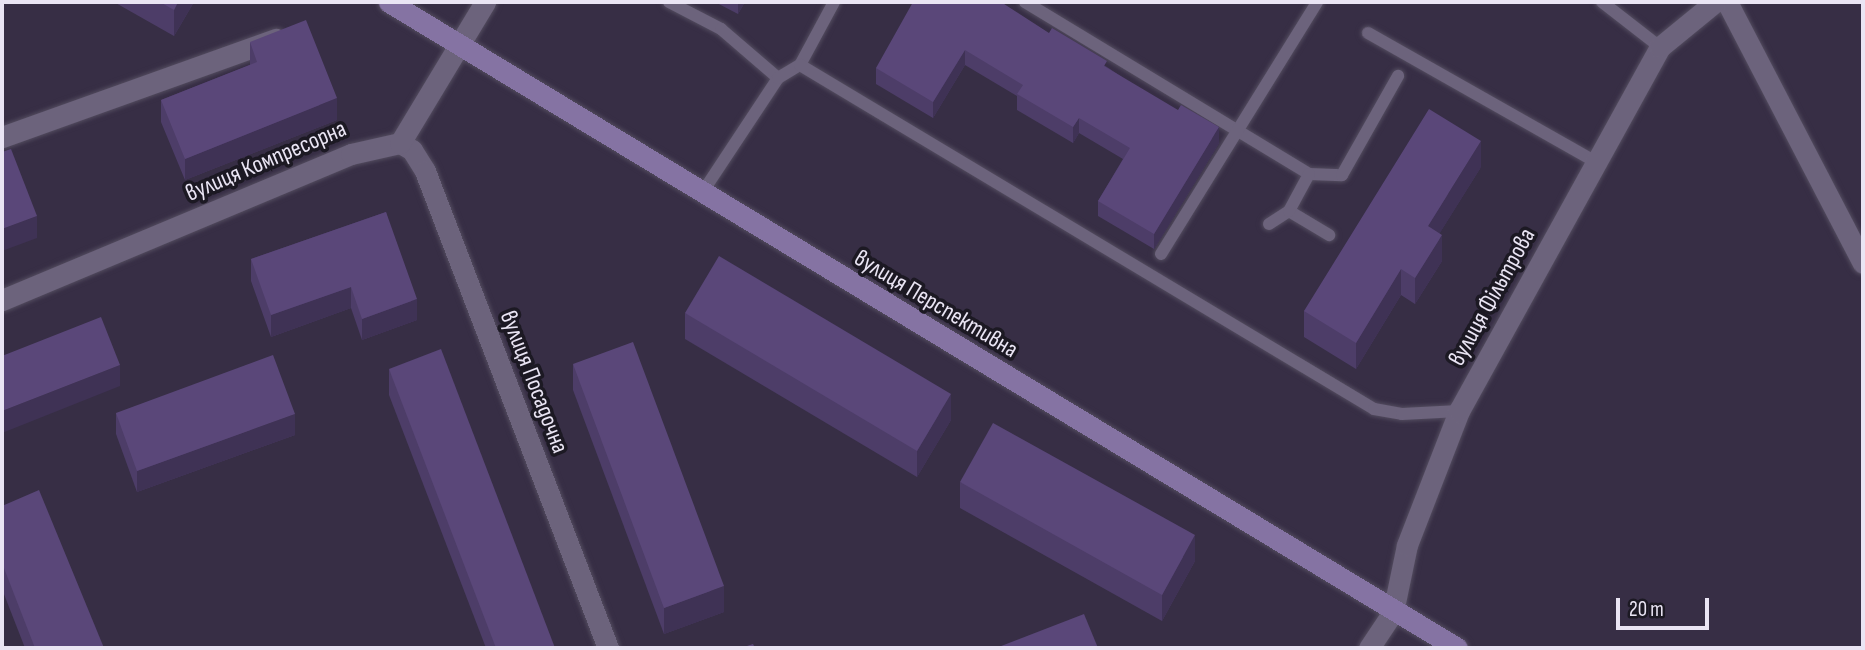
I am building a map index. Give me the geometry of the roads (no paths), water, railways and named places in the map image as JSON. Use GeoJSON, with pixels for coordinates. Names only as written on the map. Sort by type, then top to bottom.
{"type":"FeatureCollection","features":[{"type":"Feature","properties":{"kind":"street","name":"вулиця Перспективна"},"geometry":{"type":"LineString","coordinates":[[389,2],[1393,612],[1457,648]]}},
{"type":"Feature","properties":{"kind":"street"},"geometry":{"type":"LineString","coordinates":[[400,143],[485,2]]}},
{"type":"Feature","properties":{"kind":"street","name":"вулиця Фільтрова"},"geometry":{"type":"LineString","coordinates":[[1369,648],[1393,612],[1407,545],[1459,411],[1660,47],[1716,2]]}},
{"type":"Feature","properties":{"kind":"street"},"geometry":{"type":"LineString","coordinates":[[1727,2],[1863,263]]}},
{"type":"Feature","properties":{"kind":"street"},"geometry":{"type":"LineString","coordinates":[[2,137],[295,32]]}},
{"type":"Feature","properties":{"kind":"street","name":"вулиця Компресорна"},"geometry":{"type":"LineString","coordinates":[[2,300],[371,146],[400,143]]}},
{"type":"Feature","properties":{"kind":"street","name":"вулиця Посадочна"},"geometry":{"type":"LineString","coordinates":[[400,143],[412,150],[425,171],[608,648]]}},
{"type":"Feature","properties":{"kind":"lane"},"geometry":{"type":"LineString","coordinates":[[669,2],[721,29],[778,78]]}},
{"type":"Feature","properties":{"kind":"lane"},"geometry":{"type":"LineString","coordinates":[[702,193],[778,78],[800,65],[834,2]]}},
{"type":"Feature","properties":{"kind":"lane"},"geometry":{"type":"LineString","coordinates":[[1025,2],[1309,174],[1342,175],[1398,76]]}},
{"type":"Feature","properties":{"kind":"lane"},"geometry":{"type":"LineString","coordinates":[[1161,254],[1317,2]]}},
{"type":"Feature","properties":{"kind":"lane"},"geometry":{"type":"LineString","coordinates":[[1602,2],[1660,47]]}},
{"type":"Feature","properties":{"kind":"lane"},"geometry":{"type":"LineString","coordinates":[[1368,33],[1596,162]]}},
{"type":"Feature","properties":{"kind":"lane"},"geometry":{"type":"LineString","coordinates":[[800,65],[1374,409],[1402,414],[1459,411]]}},
{"type":"Feature","properties":{"kind":"lane"},"geometry":{"type":"LineString","coordinates":[[1269,224],[1289,211],[1309,174]]}},
{"type":"Feature","properties":{"kind":"lane"},"geometry":{"type":"LineString","coordinates":[[1289,211],[1329,235]]}}]}
